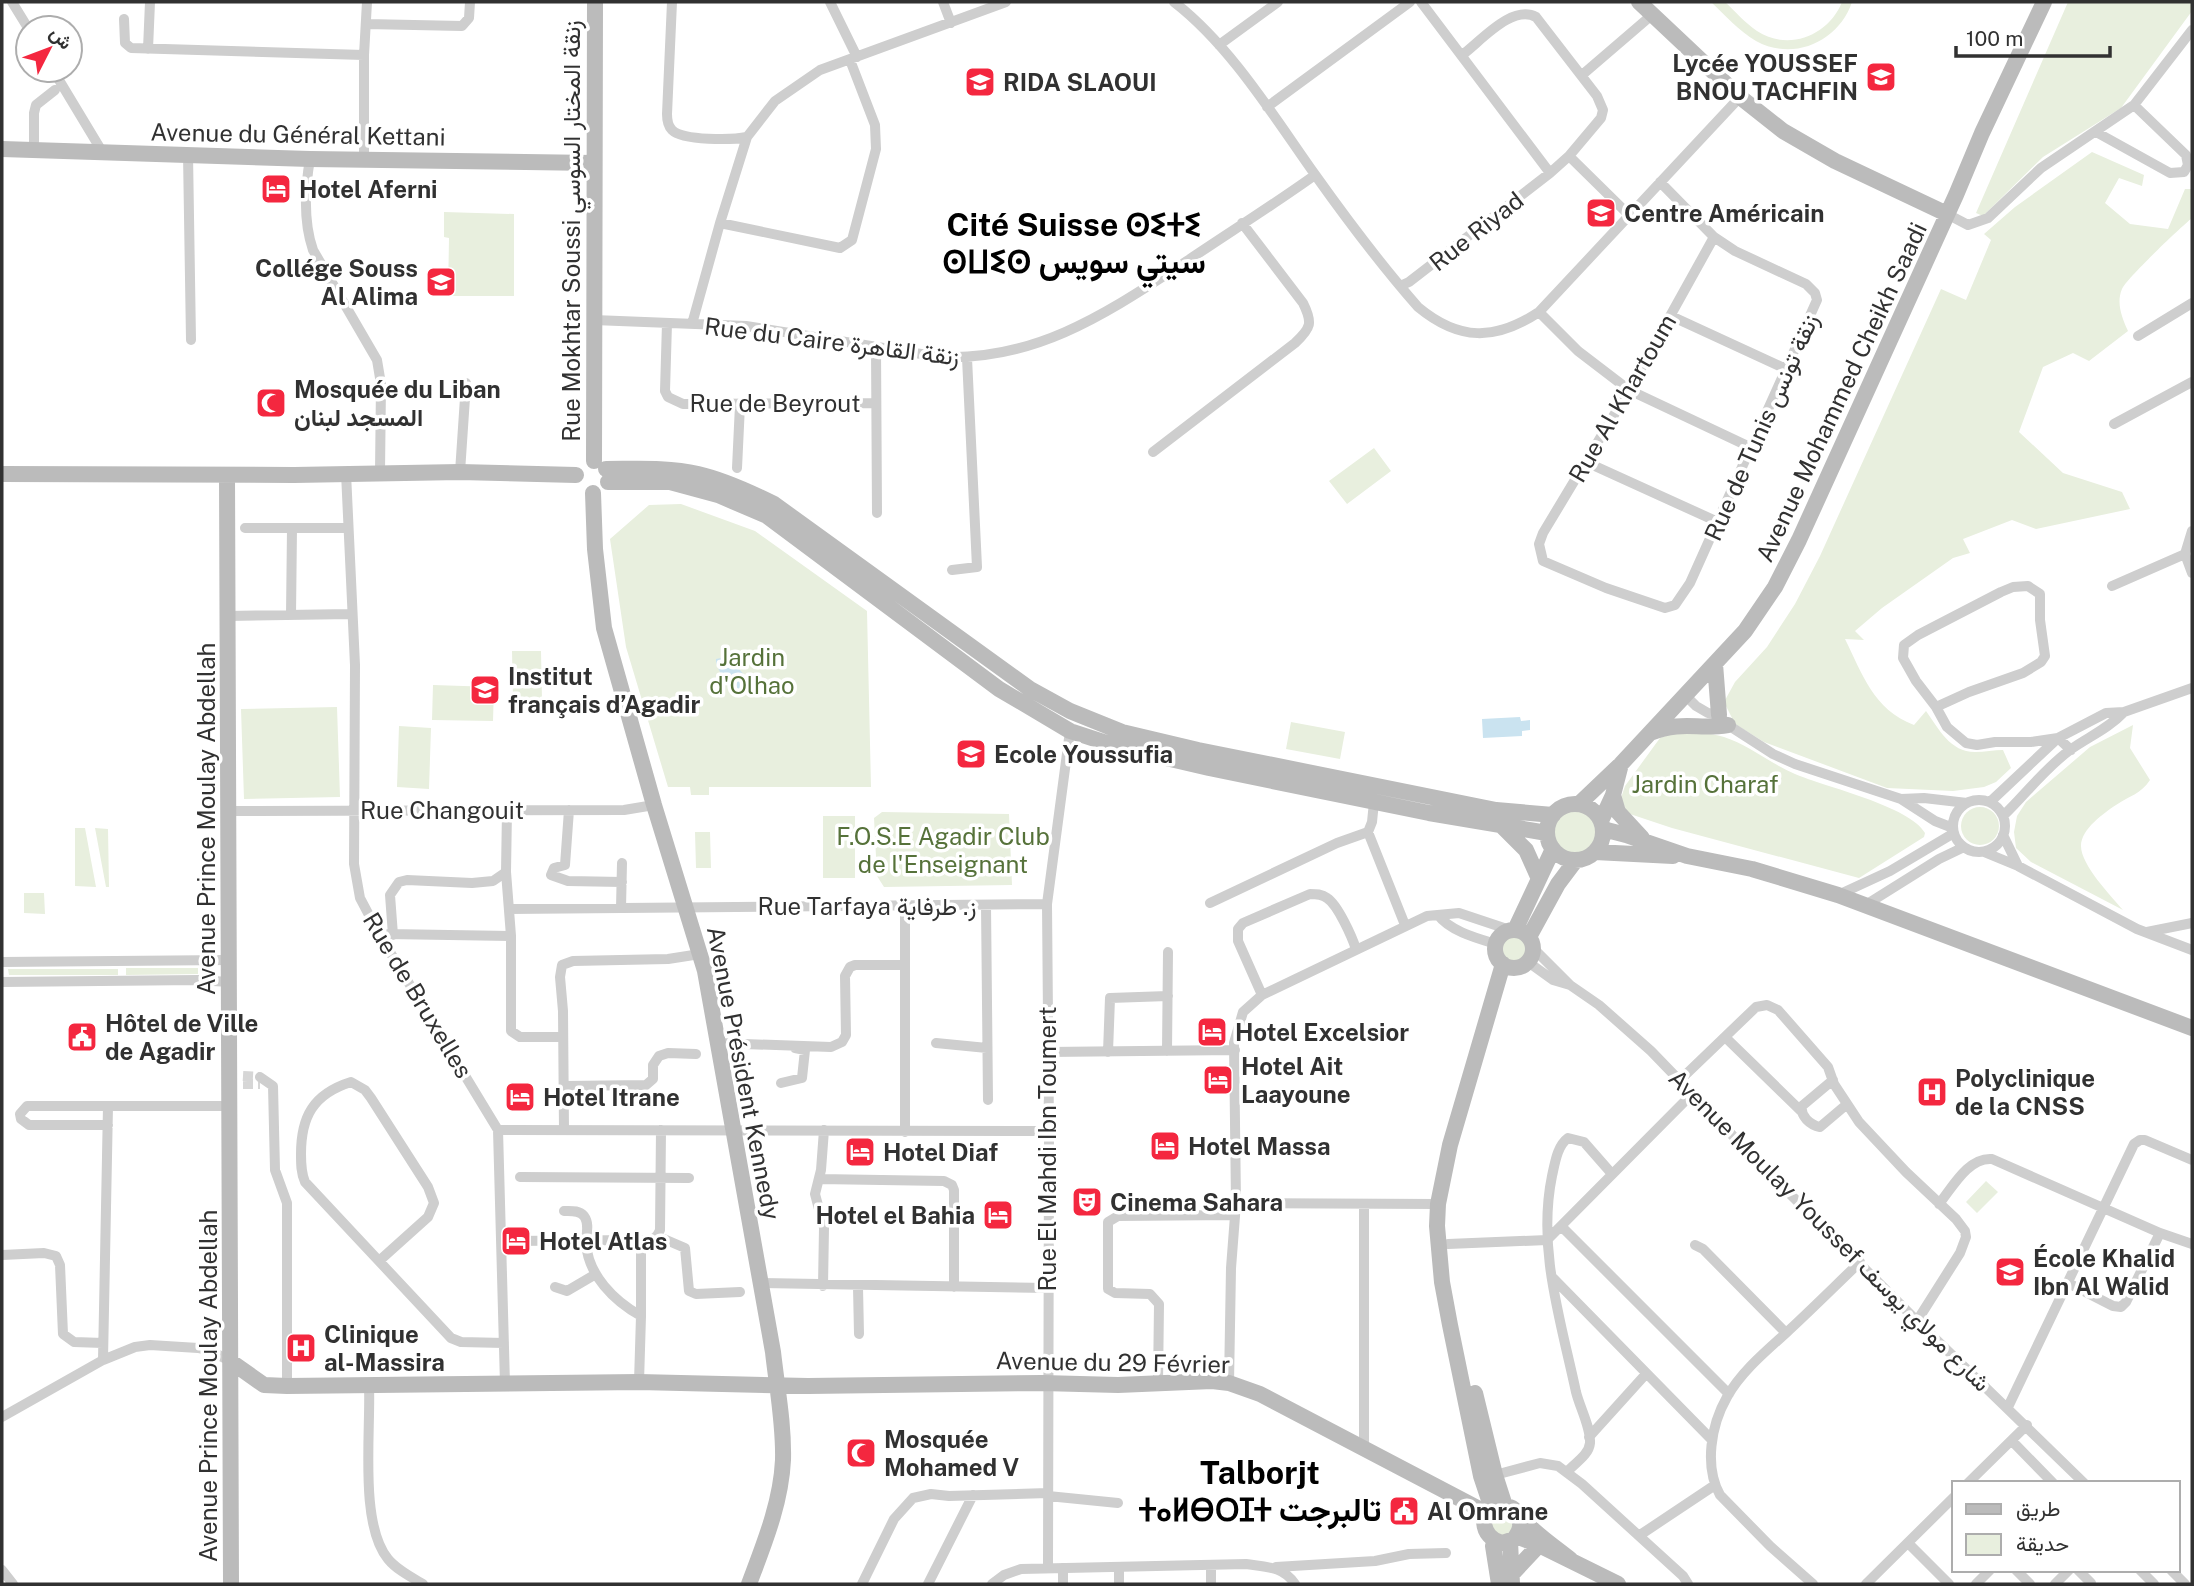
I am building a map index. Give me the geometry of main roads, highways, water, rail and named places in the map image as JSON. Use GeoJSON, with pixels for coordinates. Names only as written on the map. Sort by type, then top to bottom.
{"type":"FeatureCollection","features":[{"type":"Feature","properties":{"kind":"water"},"geometry":{"type":"Polygon","coordinates":[[[721,658],[736,666],[743,674],[751,689],[749,693],[733,688],[724,678],[716,662],[716,659],[721,658]]]}},
{"type":"Feature","properties":{"kind":"water"},"geometry":{"type":"Polygon","coordinates":[[[1520,717],[1521,721],[1530,720],[1530,730],[1522,731],[1522,736],[1483,738],[1482,719],[1520,717]]]}},
{"type":"Feature","properties":{"kind":"tunnel"},"geometry":{"type":"LineString","coordinates":[[243,1076],[260,1077]]}},
{"type":"Feature","properties":{"kind":"tunnel"},"geometry":{"type":"LineString","coordinates":[[243,1084],[260,1084]]}},
{"type":"Feature","properties":{"kind":"place","name":"Lycée YOUSSEF BNOU TACHFIN"},"geometry":{"type":"Point","coordinates":[1881,77]}},
{"type":"Feature","properties":{"kind":"place","name":"RIDA SLAOUI"},"geometry":{"type":"Point","coordinates":[980,82]}},
{"type":"Feature","properties":{"kind":"place","name":"Hotel Aferni"},"geometry":{"type":"Point","coordinates":[276,189]}},
{"type":"Feature","properties":{"kind":"place","name":"Centre Américain"},"geometry":{"type":"Point","coordinates":[1601,213]}},
{"type":"Feature","properties":{"kind":"place","name":"Collége Souss Al Alima"},"geometry":{"type":"Point","coordinates":[441,282]}},
{"type":"Feature","properties":{"kind":"place","name":"Mosquée du Liban المسجد لبنان"},"geometry":{"type":"Point","coordinates":[271,403]}},
{"type":"Feature","properties":{"kind":"place","name":"Institut français d’Agadir"},"geometry":{"type":"Point","coordinates":[485,690]}},
{"type":"Feature","properties":{"kind":"place","name":"Ecole Youssufia"},"geometry":{"type":"Point","coordinates":[971,754]}},
{"type":"Feature","properties":{"kind":"place","name":"Hotel Excelsior"},"geometry":{"type":"Point","coordinates":[1212,1032]}},
{"type":"Feature","properties":{"kind":"place","name":"Hôtel de Ville de Agadir"},"geometry":{"type":"Point","coordinates":[82,1037]}},
{"type":"Feature","properties":{"kind":"place","name":"Hotel Ait Laayoune"},"geometry":{"type":"Point","coordinates":[1218,1080]}},
{"type":"Feature","properties":{"kind":"place","name":"Polyclinique de la CNSS"},"geometry":{"type":"Point","coordinates":[1932,1092]}},
{"type":"Feature","properties":{"kind":"place","name":"Hotel Itrane"},"geometry":{"type":"Point","coordinates":[520,1097]}},
{"type":"Feature","properties":{"kind":"place","name":"Hotel Massa"},"geometry":{"type":"Point","coordinates":[1165,1146]}},
{"type":"Feature","properties":{"kind":"place","name":"Hotel Diaf"},"geometry":{"type":"Point","coordinates":[860,1152]}},
{"type":"Feature","properties":{"kind":"place","name":"Cinema Sahara"},"geometry":{"type":"Point","coordinates":[1087,1202]}},
{"type":"Feature","properties":{"kind":"place","name":"Hotel el Bahia"},"geometry":{"type":"Point","coordinates":[998,1215]}},
{"type":"Feature","properties":{"kind":"place","name":"Hotel Atlas"},"geometry":{"type":"Point","coordinates":[516,1241]}},
{"type":"Feature","properties":{"kind":"place","name":"École Khalid Ibn Al Walid"},"geometry":{"type":"Point","coordinates":[2010,1272]}},
{"type":"Feature","properties":{"kind":"place","name":"Clinique al-Massira"},"geometry":{"type":"Point","coordinates":[301,1348]}},
{"type":"Feature","properties":{"kind":"place","name":"Mosquée Mohamed V"},"geometry":{"type":"Point","coordinates":[861,1453]}},
{"type":"Feature","properties":{"kind":"place","name":"Al Omrane"},"geometry":{"type":"Point","coordinates":[1404,1511]}},
{"type":"Feature","properties":{"kind":"district","name":"Cité Suisse ⵙⵉⵜⵉ ⵙⵡⵉⵙ سيتي سويس"},"geometry":{"type":"Point","coordinates":[1074,242]}},
{"type":"Feature","properties":{"kind":"district","name":"Talborjt ⵜⴰⵍⴱⵔⵊⵜ تالبرجت"},"geometry":{"type":"Point","coordinates":[1260,1490]}},
{"type":"Feature","properties":{"kind":"park label","name":"Jardin d'Olhao"},"geometry":{"type":"Point","coordinates":[752,671]}},
{"type":"Feature","properties":{"kind":"park label","name":"Jardin Charaf"},"geometry":{"type":"Point","coordinates":[1705,784]}},
{"type":"Feature","properties":{"kind":"park label","name":"F.O.S.E Agadir Club de l'Enseignant"},"geometry":{"type":"Point","coordinates":[943,850]}}]}
